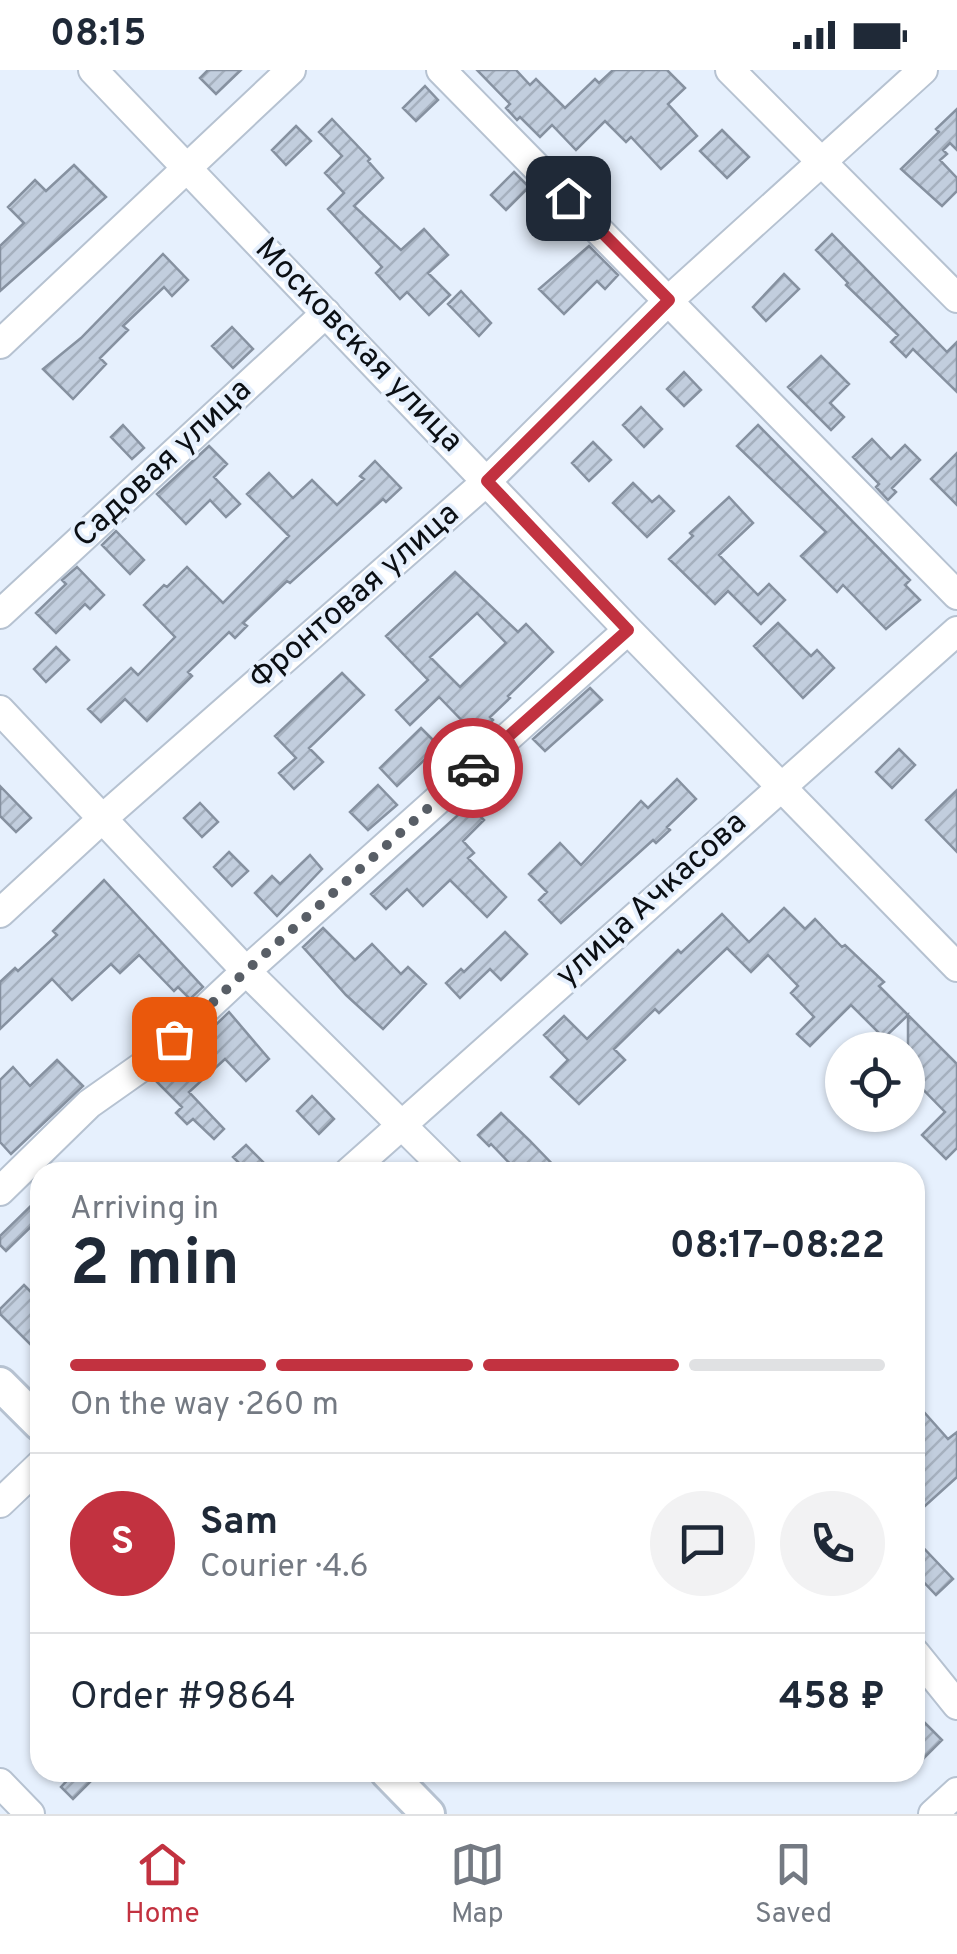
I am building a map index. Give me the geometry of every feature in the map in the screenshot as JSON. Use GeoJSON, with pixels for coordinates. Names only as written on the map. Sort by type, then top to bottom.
{"type":"FeatureCollection","features":[{"type":"Feature","properties":{"kind":"main road"},"geometry":{"type":"LineString","coordinates":[[0,1384],[30,1414]]}},
{"type":"Feature","properties":{"kind":"main road"},"geometry":{"type":"LineString","coordinates":[[396,1782],[428,1814]]}},
{"type":"Feature","properties":{"kind":"street","name":"Московская улица"},"geometry":{"type":"LineString","coordinates":[[93,70],[628,630],[957,966]]}},
{"type":"Feature","properties":{"kind":"street"},"geometry":{"type":"LineString","coordinates":[[0,344],[291,70]]}},
{"type":"Feature","properties":{"kind":"street"},"geometry":{"type":"LineString","coordinates":[[442,70],[957,595]]}},
{"type":"Feature","properties":{"kind":"street"},"geometry":{"type":"LineString","coordinates":[[730,70],[957,298]]}},
{"type":"Feature","properties":{"kind":"street","name":"Фронтовая улица"},"geometry":{"type":"LineString","coordinates":[[0,914],[102,819],[487,481],[669,300],[923,70]]}},
{"type":"Feature","properties":{"kind":"street","name":"Садовая улица"},"geometry":{"type":"LineString","coordinates":[[0,614],[326,313]]}},
{"type":"Feature","properties":{"kind":"street"},"geometry":{"type":"LineString","coordinates":[[0,1191],[89,1104],[150,1062],[246,971],[628,630]]}},
{"type":"Feature","properties":{"kind":"street","name":"улица Ачкасова"},"geometry":{"type":"LineString","coordinates":[[360,1162],[957,631]]}},
{"type":"Feature","properties":{"kind":"street"},"geometry":{"type":"LineString","coordinates":[[0,710],[246,971],[438,1162]]}},
{"type":"Feature","properties":{"kind":"street"},"geometry":{"type":"LineString","coordinates":[[0,1503],[30,1475]]}},
{"type":"Feature","properties":{"kind":"street"},"geometry":{"type":"LineString","coordinates":[[925,1665],[957,1705]]}},
{"type":"Feature","properties":{"kind":"street"},"geometry":{"type":"LineString","coordinates":[[0,1783],[30,1814]]}},
{"type":"Feature","properties":{"kind":"street"},"geometry":{"type":"LineString","coordinates":[[933,1814],[957,1792]]}},
{"type":"Feature","properties":{"kind":"building"},"geometry":{"type":"Polygon","coordinates":[[[208,70],[241,70],[216,94],[200,78],[208,70]]]}},
{"type":"Feature","properties":{"kind":"building"},"geometry":{"type":"Polygon","coordinates":[[[477,70],[516,70],[530,85],[536,79],[565,108],[595,79],[599,83],[613,70],[667,70],[685,88],[668,104],[697,136],[661,169],[631,137],[626,142],[605,121],[576,150],[552,125],[540,137],[520,117],[517,120],[506,108],[510,104],[477,70]]]}},
{"type":"Feature","properties":{"kind":"building"},"geometry":{"type":"Polygon","coordinates":[[[425,86],[438,100],[416,121],[403,108],[425,86]]]}},
{"type":"Feature","properties":{"kind":"building"},"geometry":{"type":"Polygon","coordinates":[[[957,109],[957,150],[950,143],[940,160],[957,178],[957,191],[942,206],[901,169],[957,109]]]}},
{"type":"Feature","properties":{"kind":"building"},"geometry":{"type":"Polygon","coordinates":[[[332,119],[383,178],[354,206],[401,250],[424,229],[448,255],[428,273],[450,295],[429,315],[407,292],[400,299],[376,273],[382,267],[328,209],[344,193],[325,173],[342,156],[319,132],[332,119]]]}},
{"type":"Feature","properties":{"kind":"building"},"geometry":{"type":"Polygon","coordinates":[[[296,126],[311,141],[286,165],[272,150],[296,126]]]}},
{"type":"Feature","properties":{"kind":"building"},"geometry":{"type":"Polygon","coordinates":[[[722,130],[749,157],[727,178],[700,151],[722,130]]]}},
{"type":"Feature","properties":{"kind":"building"},"geometry":{"type":"Polygon","coordinates":[[[74,165],[106,197],[0,291],[0,246],[24,223],[8,207],[35,180],[46,191],[74,165]]]}},
{"type":"Feature","properties":{"kind":"building"},"geometry":{"type":"Polygon","coordinates":[[[514,172],[529,187],[506,210],[491,195],[514,172]]]}},
{"type":"Feature","properties":{"kind":"building"},"geometry":{"type":"Polygon","coordinates":[[[832,234],[947,352],[957,342],[957,392],[913,349],[906,357],[891,342],[898,335],[816,250],[832,234]]]}},
{"type":"Feature","properties":{"kind":"building"},"geometry":{"type":"Polygon","coordinates":[[[589,246],[618,275],[605,289],[597,281],[564,314],[539,289],[589,246]]]}},
{"type":"Feature","properties":{"kind":"building"},"geometry":{"type":"Polygon","coordinates":[[[163,254],[188,280],[172,296],[164,287],[123,326],[128,330],[100,358],[106,364],[73,399],[43,369],[81,338],[163,254]]]}},
{"type":"Feature","properties":{"kind":"building"},"geometry":{"type":"Polygon","coordinates":[[[784,274],[799,289],[766,321],[753,307],[784,274]]]}},
{"type":"Feature","properties":{"kind":"building"},"geometry":{"type":"Polygon","coordinates":[[[461,291],[491,323],[479,336],[448,304],[461,291]]]}},
{"type":"Feature","properties":{"kind":"building"},"geometry":{"type":"Polygon","coordinates":[[[232,327],[253,349],[233,368],[212,346],[232,327]]]}},
{"type":"Feature","properties":{"kind":"building"},"geometry":{"type":"Polygon","coordinates":[[[821,356],[849,384],[830,403],[844,417],[831,430],[788,387],[821,356]]]}},
{"type":"Feature","properties":{"kind":"building"},"geometry":{"type":"Polygon","coordinates":[[[684,372],[701,390],[684,406],[667,389],[684,372]]]}},
{"type":"Feature","properties":{"kind":"building"},"geometry":{"type":"Polygon","coordinates":[[[641,407],[662,429],[644,447],[623,425],[641,407]]]}},
{"type":"Feature","properties":{"kind":"building"},"geometry":{"type":"Polygon","coordinates":[[[123,425],[144,448],[132,459],[111,437],[123,425]]]}},
{"type":"Feature","properties":{"kind":"building"},"geometry":{"type":"Polygon","coordinates":[[[758,425],[910,580],[905,585],[920,600],[886,629],[843,585],[837,592],[801,556],[826,532],[737,446],[758,425]]]}},
{"type":"Feature","properties":{"kind":"building"},"geometry":{"type":"Polygon","coordinates":[[[872,439],[891,459],[905,445],[920,460],[892,488],[896,492],[888,500],[876,487],[879,484],[853,457],[872,439]]]}},
{"type":"Feature","properties":{"kind":"building"},"geometry":{"type":"Polygon","coordinates":[[[593,442],[611,460],[589,481],[572,463],[593,442]]]}},
{"type":"Feature","properties":{"kind":"building"},"geometry":{"type":"Polygon","coordinates":[[[209,446],[227,464],[214,477],[240,504],[226,517],[210,500],[186,524],[157,494],[209,446]]]}},
{"type":"Feature","properties":{"kind":"building"},"geometry":{"type":"Polygon","coordinates":[[[957,453],[957,505],[931,479],[957,453]]]}},
{"type":"Feature","properties":{"kind":"building"},"geometry":{"type":"Polygon","coordinates":[[[375,461],[401,488],[386,502],[383,499],[290,583],[287,581],[243,623],[247,626],[235,638],[229,632],[188,672],[192,676],[147,721],[125,699],[101,722],[88,709],[131,668],[138,675],[175,637],[144,605],[164,585],[167,587],[187,567],[223,603],[289,536],[247,494],[269,473],[293,498],[312,480],[337,505],[364,479],[360,476],[375,461]]]}},
{"type":"Feature","properties":{"kind":"building"},"geometry":{"type":"Polygon","coordinates":[[[633,483],[652,502],[659,496],[674,511],[647,537],[613,503],[633,483]]]}},
{"type":"Feature","properties":{"kind":"building"},"geometry":{"type":"Polygon","coordinates":[[[729,497],[753,523],[719,555],[758,595],[769,584],[785,600],[761,624],[728,591],[715,604],[669,559],[729,497]]]}},
{"type":"Feature","properties":{"kind":"building"},"geometry":{"type":"Polygon","coordinates":[[[116,531],[144,560],[130,574],[102,545],[116,531]]]}},
{"type":"Feature","properties":{"kind":"building"},"geometry":{"type":"Polygon","coordinates":[[[77,567],[104,595],[90,609],[85,604],[56,633],[36,613],[66,584],[62,580],[77,567]]]}},
{"type":"Feature","properties":{"kind":"building"},"geometry":{"type":"Polygon","coordinates":[[[455,572],[518,632],[526,624],[553,652],[508,696],[477,736],[439,697],[410,725],[396,710],[428,680],[386,636],[455,572]],[[477,613],[430,657],[460,687],[506,643],[477,613]]]}},
{"type":"Feature","properties":{"kind":"building"},"geometry":{"type":"Polygon","coordinates":[[[778,623],[811,656],[817,650],[834,668],[803,698],[754,646],[778,623]]]}},
{"type":"Feature","properties":{"kind":"building"},"geometry":{"type":"Polygon","coordinates":[[[56,647],[69,660],[46,682],[34,669],[56,647]]]}},
{"type":"Feature","properties":{"kind":"building"},"geometry":{"type":"Polygon","coordinates":[[[342,673],[364,695],[309,748],[323,762],[294,789],[279,773],[296,758],[275,736],[342,673]]]}},
{"type":"Feature","properties":{"kind":"building"},"geometry":{"type":"Polygon","coordinates":[[[590,688],[602,700],[545,751],[533,739],[590,688]]]}},
{"type":"Feature","properties":{"kind":"building"},"geometry":{"type":"Polygon","coordinates":[[[421,728],[439,746],[397,786],[380,768],[421,728]]]}},
{"type":"Feature","properties":{"kind":"building"},"geometry":{"type":"Polygon","coordinates":[[[899,749],[915,765],[892,788],[876,772],[899,749]]]}},
{"type":"Feature","properties":{"kind":"building"},"geometry":{"type":"Polygon","coordinates":[[[677,779],[696,799],[656,843],[653,840],[561,923],[539,900],[547,892],[529,874],[560,843],[581,865],[641,801],[648,808],[677,779]]]}},
{"type":"Feature","properties":{"kind":"building"},"geometry":{"type":"Polygon","coordinates":[[[378,785],[397,805],[368,830],[350,812],[378,785]]]}},
{"type":"Feature","properties":{"kind":"building"},"geometry":{"type":"Polygon","coordinates":[[[0,786],[31,818],[16,832],[0,816],[0,786]]]}},
{"type":"Feature","properties":{"kind":"building"},"geometry":{"type":"Polygon","coordinates":[[[957,790],[957,852],[926,820],[957,790]]]}},
{"type":"Feature","properties":{"kind":"building"},"geometry":{"type":"Polygon","coordinates":[[[200,803],[218,822],[202,837],[184,818],[200,803]]]}},
{"type":"Feature","properties":{"kind":"building"},"geometry":{"type":"Polygon","coordinates":[[[469,805],[484,820],[463,841],[474,853],[468,858],[506,897],[487,917],[450,880],[423,906],[407,889],[386,909],[371,894],[469,805]]]}},
{"type":"Feature","properties":{"kind":"building"},"geometry":{"type":"Polygon","coordinates":[[[229,852],[248,871],[232,886],[214,867],[229,852]]]}},
{"type":"Feature","properties":{"kind":"building"},"geometry":{"type":"Polygon","coordinates":[[[310,855],[322,869],[277,916],[255,893],[272,876],[280,884],[310,855]]]}},
{"type":"Feature","properties":{"kind":"building"},"geometry":{"type":"Polygon","coordinates":[[[104,880],[203,987],[190,999],[178,987],[174,991],[139,955],[120,973],[111,964],[72,1000],[52,979],[0,1029],[0,982],[57,935],[53,931],[104,880]]]}},
{"type":"Feature","properties":{"kind":"building"},"geometry":{"type":"Polygon","coordinates":[[[784,908],[805,929],[815,919],[884,982],[879,986],[908,1015],[890,1032],[878,1032],[851,1005],[810,1046],[797,1034],[814,1017],[791,993],[798,986],[768,955],[751,972],[727,948],[659,1013],[655,1009],[614,1049],[625,1060],[579,1104],[551,1077],[568,1060],[544,1035],[564,1016],[587,1039],[678,950],[681,953],[722,914],[749,942],[784,908]]]}},
{"type":"Feature","properties":{"kind":"building"},"geometry":{"type":"Polygon","coordinates":[[[323,928],[355,960],[372,944],[401,974],[408,967],[426,984],[383,1029],[303,947],[323,928]]]}},
{"type":"Feature","properties":{"kind":"building"},"geometry":{"type":"Polygon","coordinates":[[[505,932],[527,954],[501,980],[490,969],[460,998],[446,983],[461,969],[464,972],[505,932]]]}},
{"type":"Feature","properties":{"kind":"building"},"geometry":{"type":"Polygon","coordinates":[[[229,1012],[269,1059],[246,1081],[225,1059],[189,1092],[224,1129],[214,1139],[193,1119],[187,1124],[176,1113],[182,1107],[157,1082],[229,1012]]]}},
{"type":"Feature","properties":{"kind":"building"},"geometry":{"type":"Polygon","coordinates":[[[908,1015],[925,1032],[908,1032],[908,1015]]]}},
{"type":"Feature","properties":{"kind":"building"},"geometry":{"type":"Polygon","coordinates":[[[925,1032],[957,1064],[957,1148],[946,1159],[922,1135],[945,1112],[925,1091],[925,1032]]]}},
{"type":"Feature","properties":{"kind":"building"},"geometry":{"type":"Polygon","coordinates":[[[57,1060],[83,1086],[11,1154],[0,1142],[0,1080],[13,1067],[30,1086],[57,1060]]]}},
{"type":"Feature","properties":{"kind":"building"},"geometry":{"type":"Polygon","coordinates":[[[312,1096],[334,1119],[319,1134],[297,1111],[312,1096]]]}},
{"type":"Feature","properties":{"kind":"building"},"geometry":{"type":"Polygon","coordinates":[[[501,1113],[550,1162],[508,1162],[478,1135],[501,1113]]]}},
{"type":"Feature","properties":{"kind":"building"},"geometry":{"type":"Polygon","coordinates":[[[246,1145],[263,1162],[238,1162],[233,1157],[246,1145]]]}},
{"type":"Feature","properties":{"kind":"building"},"geometry":{"type":"Polygon","coordinates":[[[30,1207],[30,1228],[6,1251],[0,1245],[0,1236],[30,1207]]]}},
{"type":"Feature","properties":{"kind":"building"},"geometry":{"type":"Polygon","coordinates":[[[24,1285],[30,1291],[30,1344],[0,1314],[0,1309],[24,1285]]]}},
{"type":"Feature","properties":{"kind":"building"},"geometry":{"type":"Polygon","coordinates":[[[925,1413],[948,1439],[957,1432],[957,1477],[925,1506],[925,1413]]]}},
{"type":"Feature","properties":{"kind":"building"},"geometry":{"type":"Polygon","coordinates":[[[925,1550],[953,1579],[936,1595],[925,1583],[925,1550]]]}},
{"type":"Feature","properties":{"kind":"building"},"geometry":{"type":"Polygon","coordinates":[[[925,1723],[942,1740],[925,1757],[925,1723]]]}},
{"type":"Feature","properties":{"kind":"building"},"geometry":{"type":"Polygon","coordinates":[[[66,1782],[90,1782],[73,1799],[61,1787],[66,1782]]]}},
{"type":"Feature","properties":{"kind":"way so far"},"geometry":{"type":"LineString","coordinates":[[174,1039],[473,768]]}},
{"type":"Feature","properties":{"kind":"route"},"geometry":{"type":"LineString","coordinates":[[473,768],[628,630],[487,481],[669,300],[568,198]]}}]}
